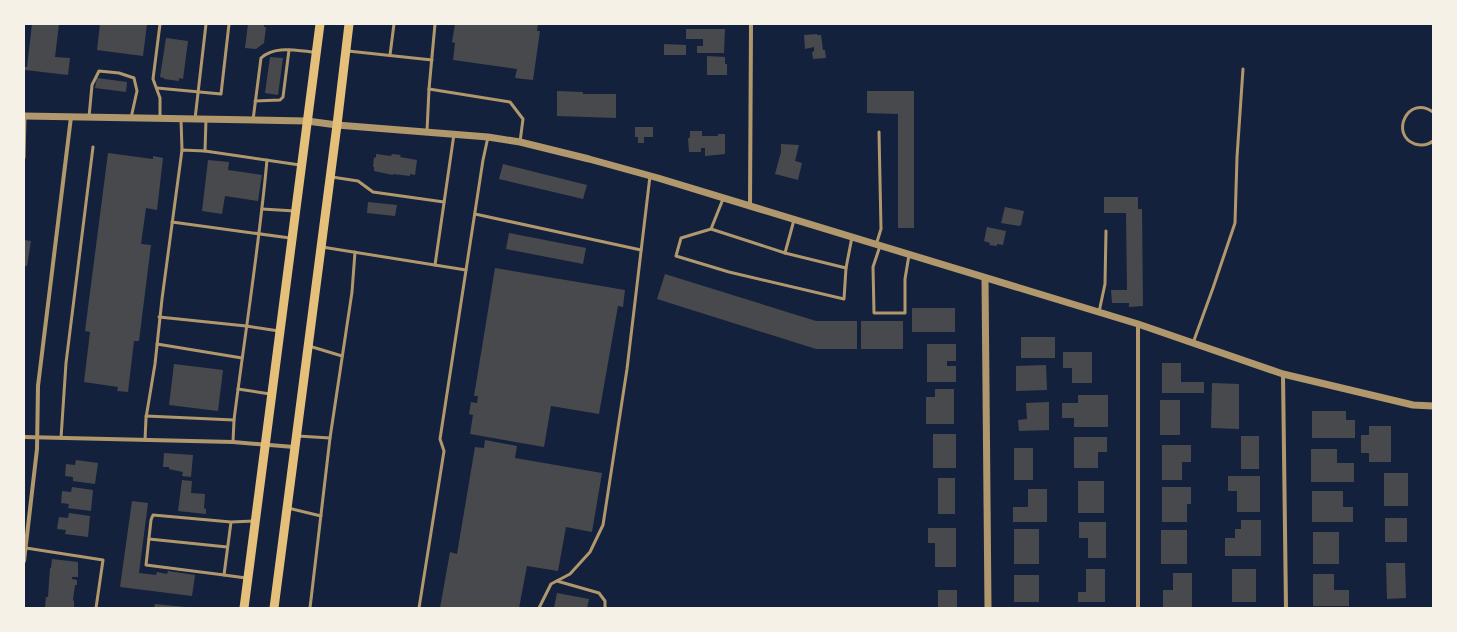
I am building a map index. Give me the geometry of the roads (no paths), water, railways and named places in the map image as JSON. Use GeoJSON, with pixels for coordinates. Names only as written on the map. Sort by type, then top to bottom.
{"type":"FeatureCollection","features":[{"type":"Feature","properties":{"kind":"main road"},"geometry":{"type":"LineString","coordinates":[[244,608],[320,24]]}},
{"type":"Feature","properties":{"kind":"main road"},"geometry":{"type":"LineString","coordinates":[[274,608],[320,246],[331,176],[349,24]]}},
{"type":"Feature","properties":{"kind":"street"},"geometry":{"type":"LineString","coordinates":[[750,206],[751,24]]}},
{"type":"Feature","properties":{"kind":"street"},"geometry":{"type":"LineString","coordinates":[[25,116],[307,121],[337,125],[488,136],[520,142],[650,176],[1099,312],[1283,374],[1413,405],[1433,406]]}},
{"type":"Feature","properties":{"kind":"street"},"geometry":{"type":"LineString","coordinates":[[24,561],[37,449],[38,386],[71,117]]}},
{"type":"Feature","properties":{"kind":"street"},"geometry":{"type":"LineString","coordinates":[[985,278],[988,608]]}},
{"type":"Feature","properties":{"kind":"street"},"geometry":{"type":"LineString","coordinates":[[1138,324],[1138,608]]}},
{"type":"Feature","properties":{"kind":"street"},"geometry":{"type":"LineString","coordinates":[[1283,374],[1286,608]]}},
{"type":"Feature","properties":{"kind":"street"},"geometry":{"type":"LineString","coordinates":[[24,437],[233,442],[294,447]]}},
{"type":"Feature","properties":{"kind":"lane"},"geometry":{"type":"LineString","coordinates":[[160,24],[153,79],[160,98],[160,118]]}},
{"type":"Feature","properties":{"kind":"lane"},"geometry":{"type":"LineString","coordinates":[[194,119],[206,24]]}},
{"type":"Feature","properties":{"kind":"lane"},"geometry":{"type":"LineString","coordinates":[[157,88],[221,94],[229,24]]}},
{"type":"Feature","properties":{"kind":"lane"},"geometry":{"type":"LineString","coordinates":[[390,56],[394,24]]}},
{"type":"Feature","properties":{"kind":"lane"},"geometry":{"type":"LineString","coordinates":[[427,131],[435,24]]}},
{"type":"Feature","properties":{"kind":"lane"},"geometry":{"type":"LineString","coordinates":[[253,120],[261,58],[264,55],[281,49],[316,52]]}},
{"type":"Feature","properties":{"kind":"lane"},"geometry":{"type":"LineString","coordinates":[[255,100],[280,100],[283,97],[289,50]]}},
{"type":"Feature","properties":{"kind":"lane"},"geometry":{"type":"LineString","coordinates":[[346,51],[432,60]]}},
{"type":"Feature","properties":{"kind":"lane"},"geometry":{"type":"LineString","coordinates":[[1193,343],[1235,223],[1237,157],[1243,69]]}},
{"type":"Feature","properties":{"kind":"lane"},"geometry":{"type":"LineString","coordinates":[[89,117],[92,85],[99,71],[119,73],[134,78],[137,91],[131,118]]}},
{"type":"Feature","properties":{"kind":"lane"},"geometry":{"type":"LineString","coordinates":[[429,89],[510,102],[523,119],[520,142]]}},
{"type":"Feature","properties":{"kind":"lane"},"geometry":{"type":"LineString","coordinates":[[1433,112],[1426,108],[1414,109],[1408,113],[1403,124],[1405,135],[1414,144],[1426,145],[1433,141]]}},
{"type":"Feature","properties":{"kind":"lane"},"geometry":{"type":"LineString","coordinates":[[24,158],[25,116]]}},
{"type":"Feature","properties":{"kind":"lane"},"geometry":{"type":"LineString","coordinates":[[145,440],[146,416],[157,344],[182,150],[181,118]]}},
{"type":"Feature","properties":{"kind":"lane"},"geometry":{"type":"LineString","coordinates":[[204,151],[206,119]]}},
{"type":"Feature","properties":{"kind":"lane"},"geometry":{"type":"LineString","coordinates":[[879,132],[881,229],[873,268],[874,313],[905,313],[905,279],[909,255]]}},
{"type":"Feature","properties":{"kind":"lane"},"geometry":{"type":"LineString","coordinates":[[435,265],[454,134]]}},
{"type":"Feature","properties":{"kind":"lane"},"geometry":{"type":"LineString","coordinates":[[419,608],[444,451],[440,438],[488,136]]}},
{"type":"Feature","properties":{"kind":"lane"},"geometry":{"type":"LineString","coordinates":[[61,438],[66,363],[93,147]]}},
{"type":"Feature","properties":{"kind":"lane"},"geometry":{"type":"LineString","coordinates":[[182,150],[204,151],[301,165]]}},
{"type":"Feature","properties":{"kind":"lane"},"geometry":{"type":"LineString","coordinates":[[233,442],[234,420],[259,235],[267,160]]}},
{"type":"Feature","properties":{"kind":"lane"},"geometry":{"type":"LineString","coordinates":[[331,176],[358,181],[373,192],[444,202]]}},
{"type":"Feature","properties":{"kind":"lane"},"geometry":{"type":"LineString","coordinates":[[539,608],[551,584],[570,574],[590,552],[603,525],[627,369],[650,176]]}},
{"type":"Feature","properties":{"kind":"lane"},"geometry":{"type":"LineString","coordinates":[[711,229],[724,198]]}},
{"type":"Feature","properties":{"kind":"lane"},"geometry":{"type":"LineString","coordinates":[[262,208],[296,211]]}},
{"type":"Feature","properties":{"kind":"lane"},"geometry":{"type":"LineString","coordinates":[[475,214],[641,250]]}},
{"type":"Feature","properties":{"kind":"lane"},"geometry":{"type":"LineString","coordinates":[[785,253],[794,220]]}},
{"type":"Feature","properties":{"kind":"lane"},"geometry":{"type":"LineString","coordinates":[[172,222],[259,235],[292,238]]}},
{"type":"Feature","properties":{"kind":"lane"},"geometry":{"type":"LineString","coordinates":[[846,268],[785,253],[711,229],[681,238],[676,256],[736,274],[844,299],[846,268],[852,237]]}},
{"type":"Feature","properties":{"kind":"lane"},"geometry":{"type":"LineString","coordinates":[[1099,312],[1105,284],[1106,231]]}},
{"type":"Feature","properties":{"kind":"lane"},"geometry":{"type":"LineString","coordinates":[[320,246],[466,270]]}},
{"type":"Feature","properties":{"kind":"lane"},"geometry":{"type":"LineString","coordinates":[[310,608],[330,438],[352,292],[355,252]]}},
{"type":"Feature","properties":{"kind":"lane"},"geometry":{"type":"LineString","coordinates":[[160,317],[280,331]]}},
{"type":"Feature","properties":{"kind":"lane"},"geometry":{"type":"LineString","coordinates":[[157,344],[242,358]]}},
{"type":"Feature","properties":{"kind":"lane"},"geometry":{"type":"LineString","coordinates":[[308,346],[342,356]]}},
{"type":"Feature","properties":{"kind":"lane"},"geometry":{"type":"LineString","coordinates":[[238,389],[272,394]]}},
{"type":"Feature","properties":{"kind":"lane"},"geometry":{"type":"LineString","coordinates":[[146,416],[234,420]]}},
{"type":"Feature","properties":{"kind":"lane"},"geometry":{"type":"LineString","coordinates":[[296,435],[330,438]]}},
{"type":"Feature","properties":{"kind":"lane"},"geometry":{"type":"LineString","coordinates":[[287,508],[321,516]]}},
{"type":"Feature","properties":{"kind":"lane"},"geometry":{"type":"LineString","coordinates":[[24,513],[30,513]]}},
{"type":"Feature","properties":{"kind":"lane"},"geometry":{"type":"LineString","coordinates":[[248,578],[146,565],[151,520],[153,515],[230,522],[256,520]]}},
{"type":"Feature","properties":{"kind":"lane"},"geometry":{"type":"LineString","coordinates":[[224,575],[230,522]]}},
{"type":"Feature","properties":{"kind":"lane"},"geometry":{"type":"LineString","coordinates":[[149,539],[227,547]]}},
{"type":"Feature","properties":{"kind":"lane"},"geometry":{"type":"LineString","coordinates":[[26,548],[103,560],[96,608]]}},
{"type":"Feature","properties":{"kind":"lane"},"geometry":{"type":"LineString","coordinates":[[557,581],[598,593],[605,601],[605,608]]}}]}
